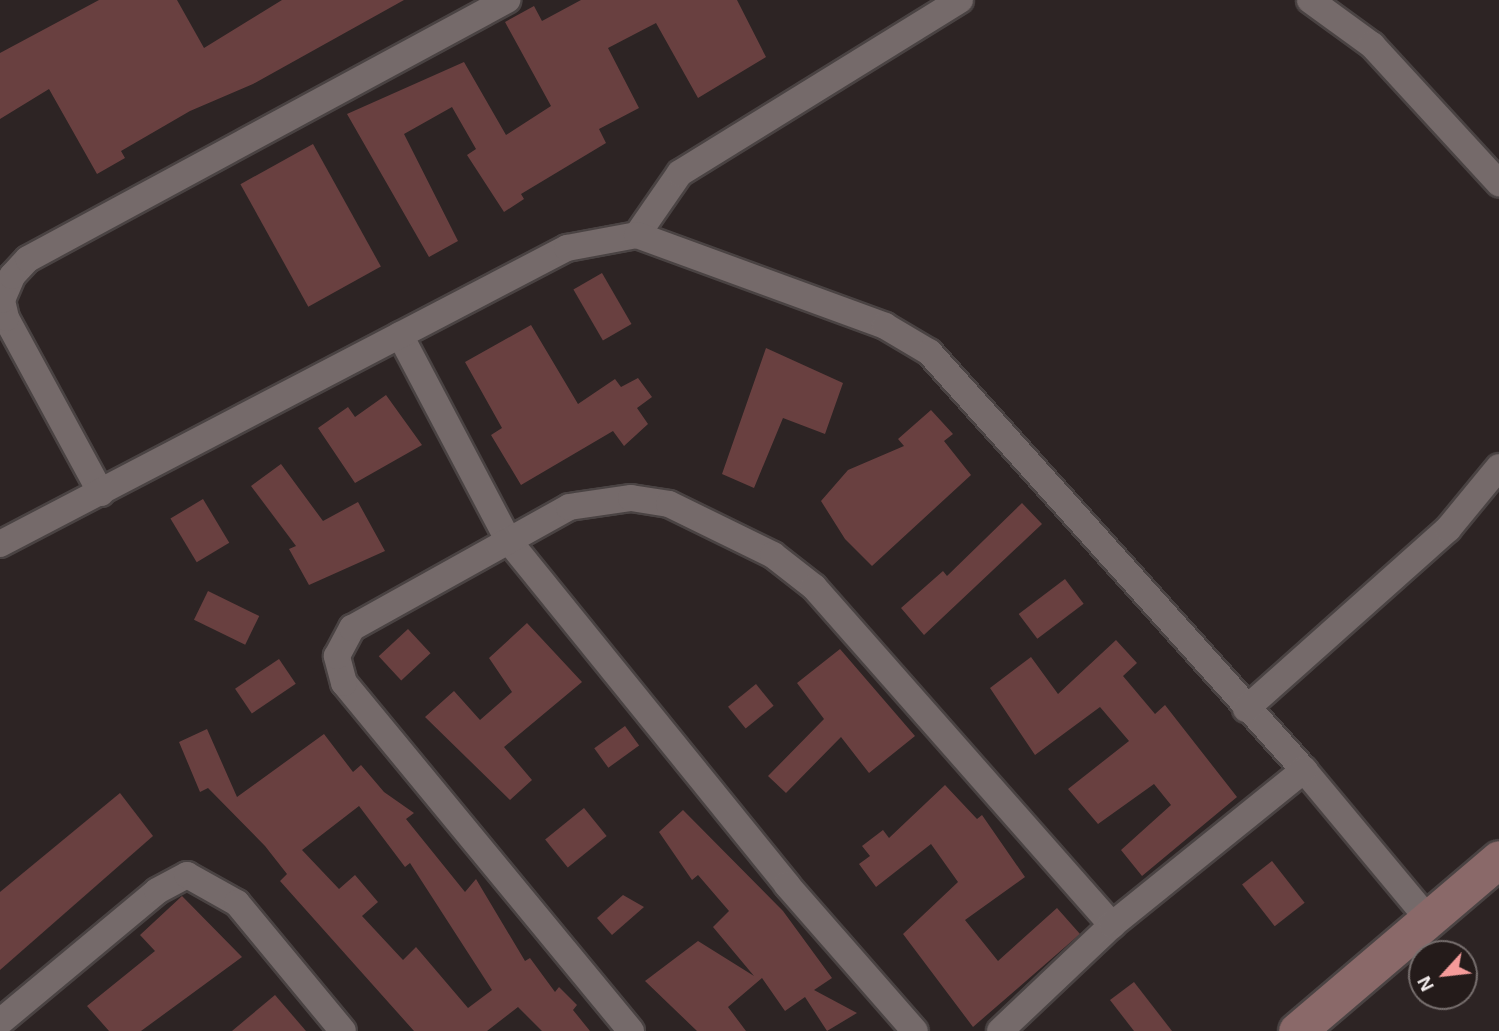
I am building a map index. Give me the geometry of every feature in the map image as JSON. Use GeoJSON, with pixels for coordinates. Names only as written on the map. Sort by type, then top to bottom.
{"type":"FeatureCollection","features":[{"type":"Feature","properties":{"kind":"street"},"geometry":{"type":"LineString","coordinates":[[101,493],[6,318],[2,300],[12,276],[28,259],[507,0]]}},
{"type":"Feature","properties":{"kind":"street"},"geometry":{"type":"LineString","coordinates":[[1310,0],[1371,45],[1499,183]]}},
{"type":"Feature","properties":{"kind":"street"},"geometry":{"type":"LineString","coordinates":[[637,235],[680,173],[951,2]]}},
{"type":"Feature","properties":{"kind":"street"},"geometry":{"type":"LineString","coordinates":[[0,544],[566,248],[637,235],[885,326],[929,352],[1246,709],[1304,770],[1428,919]]}},
{"type":"Feature","properties":{"kind":"street"},"geometry":{"type":"LineString","coordinates":[[400,335],[508,540],[787,885],[915,1031]]}},
{"type":"Feature","properties":{"kind":"street"},"geometry":{"type":"LineString","coordinates":[[1246,709],[1448,529],[1499,467]]}},
{"type":"Feature","properties":{"kind":"street"},"geometry":{"type":"LineString","coordinates":[[631,1031],[339,672],[340,643],[352,628],[569,507],[631,498],[669,504],[773,555],[814,587],[1112,925]]}},
{"type":"Feature","properties":{"kind":"street"},"geometry":{"type":"LineString","coordinates":[[1000,1031],[1112,925],[1304,770]]}},
{"type":"Feature","properties":{"kind":"street"},"geometry":{"type":"LineString","coordinates":[[1297,1031],[1499,859]]}},
{"type":"Feature","properties":{"kind":"street"},"geometry":{"type":"LineString","coordinates":[[0,1022],[157,891],[187,875],[237,904],[343,1031]]}},
{"type":"Feature","properties":{"kind":"building"},"geometry":{"type":"Polygon","coordinates":[[[99,0],[177,0],[204,48],[282,0],[404,0],[253,84],[190,111],[121,151],[125,158],[97,174],[49,89],[0,119],[0,53],[99,0]]]}},
{"type":"Feature","properties":{"kind":"building"},"geometry":{"type":"Polygon","coordinates":[[[581,0],[737,0],[766,57],[698,98],[656,23],[608,48],[639,108],[599,129],[606,143],[521,194],[524,199],[504,212],[467,155],[476,149],[452,107],[404,134],[458,241],[429,257],[347,114],[464,62],[506,135],[551,106],[505,22],[534,6],[542,21],[581,0]]]}},
{"type":"Feature","properties":{"kind":"building"},"geometry":{"type":"Polygon","coordinates":[[[313,144],[381,266],[308,307],[240,184],[313,144]]]}},
{"type":"Feature","properties":{"kind":"building"},"geometry":{"type":"Polygon","coordinates":[[[602,273],[632,324],[603,341],[573,290],[602,273]]]}},
{"type":"Feature","properties":{"kind":"building"},"geometry":{"type":"Polygon","coordinates":[[[531,325],[578,404],[615,379],[621,387],[638,378],[652,397],[637,408],[648,424],[624,446],[613,431],[521,485],[491,435],[502,428],[465,362],[531,325]]]}},
{"type":"Feature","properties":{"kind":"building"},"geometry":{"type":"Polygon","coordinates":[[[766,348],[843,383],[825,434],[783,418],[754,488],[722,474],[766,348]]]}},
{"type":"Feature","properties":{"kind":"building"},"geometry":{"type":"Polygon","coordinates":[[[386,395],[422,445],[355,483],[318,428],[348,407],[355,417],[386,395]]]}},
{"type":"Feature","properties":{"kind":"building"},"geometry":{"type":"Polygon","coordinates":[[[931,410],[953,434],[944,441],[971,475],[872,566],[845,539],[821,501],[848,470],[904,446],[898,439],[931,410]]]}},
{"type":"Feature","properties":{"kind":"building"},"geometry":{"type":"Polygon","coordinates":[[[281,464],[323,521],[358,502],[385,551],[309,585],[289,549],[296,546],[251,486],[281,464]]]}},
{"type":"Feature","properties":{"kind":"building"},"geometry":{"type":"Polygon","coordinates":[[[203,499],[229,543],[197,562],[170,519],[203,499]]]}},
{"type":"Feature","properties":{"kind":"building"},"geometry":{"type":"Polygon","coordinates":[[[1022,503],[1042,524],[924,635],[901,608],[943,571],[947,576],[1022,503]]]}},
{"type":"Feature","properties":{"kind":"building"},"geometry":{"type":"Polygon","coordinates":[[[1065,579],[1084,604],[1037,639],[1019,614],[1065,579]]]}},
{"type":"Feature","properties":{"kind":"building"},"geometry":{"type":"Polygon","coordinates":[[[208,591],[259,616],[245,645],[194,620],[208,591]]]}},
{"type":"Feature","properties":{"kind":"building"},"geometry":{"type":"Polygon","coordinates":[[[527,623],[582,682],[504,747],[532,780],[510,800],[425,717],[454,691],[480,720],[512,692],[489,658],[527,623]]]}},
{"type":"Feature","properties":{"kind":"building"},"geometry":{"type":"Polygon","coordinates":[[[408,629],[431,653],[401,680],[379,656],[408,629]]]}},
{"type":"Feature","properties":{"kind":"building"},"geometry":{"type":"Polygon","coordinates":[[[1116,640],[1137,663],[1123,676],[1155,714],[1165,705],[1237,797],[1142,876],[1121,850],[1171,805],[1154,784],[1098,824],[1068,789],[1129,741],[1100,707],[1035,755],[990,688],[1031,657],[1058,694],[1116,640]]]}},
{"type":"Feature","properties":{"kind":"building"},"geometry":{"type":"Polygon","coordinates":[[[840,649],[915,736],[869,773],[841,737],[786,793],[768,776],[824,719],[797,683],[840,649]]]}},
{"type":"Feature","properties":{"kind":"building"},"geometry":{"type":"Polygon","coordinates":[[[279,659],[296,684],[252,714],[235,689],[279,659]]]}},
{"type":"Feature","properties":{"kind":"building"},"geometry":{"type":"Polygon","coordinates":[[[756,684],[774,706],[746,728],[728,707],[756,684]]]}},
{"type":"Feature","properties":{"kind":"building"},"geometry":{"type":"Polygon","coordinates":[[[625,726],[639,745],[608,768],[594,748],[625,726]]]}},
{"type":"Feature","properties":{"kind":"building"},"geometry":{"type":"Polygon","coordinates":[[[207,729],[237,797],[324,734],[353,772],[361,765],[384,792],[414,813],[406,819],[465,892],[476,879],[525,961],[530,958],[555,992],[559,987],[577,1005],[573,1010],[590,1031],[542,1031],[518,1007],[487,1031],[414,1031],[280,881],[287,874],[265,846],[208,788],[200,792],[179,742],[207,729]],[[359,806],[302,850],[339,889],[355,875],[378,902],[362,916],[403,960],[416,947],[468,1008],[492,990],[410,863],[405,867],[359,806]]]}},
{"type":"Feature","properties":{"kind":"building"},"geometry":{"type":"Polygon","coordinates":[[[945,785],[977,819],[982,815],[1025,877],[965,920],[998,961],[1057,908],[1080,934],[973,1027],[903,934],[958,882],[931,844],[876,887],[859,864],[870,856],[862,846],[883,830],[889,838],[945,785]]]}},
{"type":"Feature","properties":{"kind":"building"},"geometry":{"type":"Polygon","coordinates":[[[120,793],[153,836],[0,970],[0,892],[120,793]]]}},
{"type":"Feature","properties":{"kind":"building"},"geometry":{"type":"Polygon","coordinates":[[[584,808],[607,836],[568,867],[545,839],[584,808]]]}},
{"type":"Feature","properties":{"kind":"building"},"geometry":{"type":"Polygon","coordinates":[[[683,810],[783,911],[832,978],[814,990],[857,1013],[827,1031],[805,997],[785,1011],[762,978],[728,1007],[746,1031],[697,1031],[645,981],[698,941],[754,976],[713,927],[729,911],[698,875],[692,880],[659,832],[683,810]]]}},
{"type":"Feature","properties":{"kind":"building"},"geometry":{"type":"Polygon","coordinates":[[[1272,861],[1305,903],[1275,926],[1242,884],[1272,861]]]}},
{"type":"Feature","properties":{"kind":"building"},"geometry":{"type":"Polygon","coordinates":[[[623,895],[644,907],[612,935],[597,918],[623,895]]]}},
{"type":"Feature","properties":{"kind":"building"},"geometry":{"type":"Polygon","coordinates":[[[182,896],[242,957],[141,1031],[109,1031],[87,1006],[155,951],[140,935],[182,896]]]}},
{"type":"Feature","properties":{"kind":"building"},"geometry":{"type":"Polygon","coordinates":[[[1134,982],[1172,1031],[1134,1031],[1110,1000],[1134,982]]]}},
{"type":"Feature","properties":{"kind":"building"},"geometry":{"type":"Polygon","coordinates":[[[275,995],[306,1031],[232,1031],[275,995]]]}}]}
